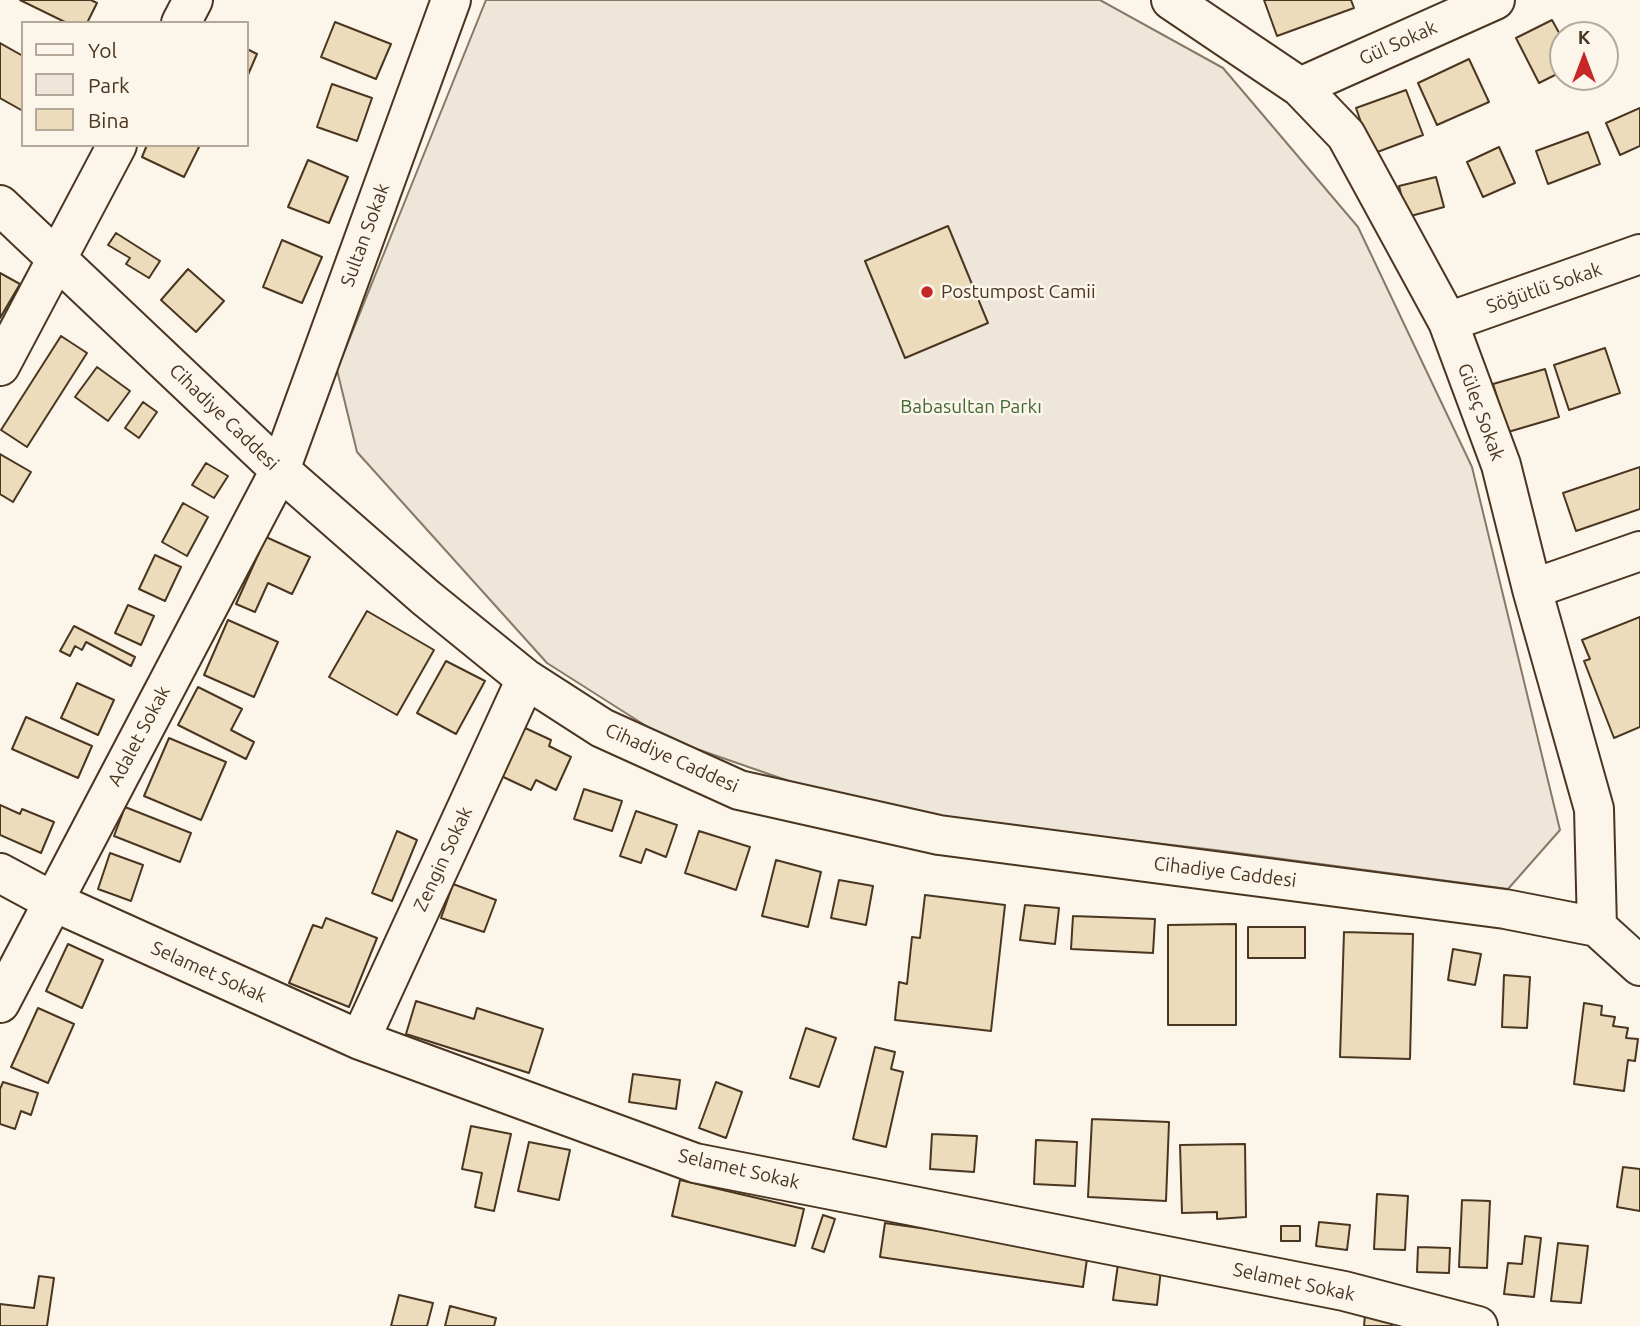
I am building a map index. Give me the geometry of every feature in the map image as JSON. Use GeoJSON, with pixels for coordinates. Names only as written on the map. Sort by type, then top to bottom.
{"type":"FeatureCollection","features":[{"type":"Feature","properties":{"kind":"street"},"geometry":{"type":"LineString","coordinates":[[182,21],[193,0]]}},
{"type":"Feature","properties":{"kind":"street","name":"Sultan Sokak"},"geometry":{"type":"LineString","coordinates":[[280,470],[451,0]]}},
{"type":"Feature","properties":{"kind":"street","name":"Güleç Sokak"},"geometry":{"type":"LineString","coordinates":[[1171,0],[1300,86],[1346,135],[1448,322],[1501,465],[1532,589],[1594,808],[1597,927]]}},
{"type":"Feature","properties":{"kind":"street","name":"Gül Sokak"},"geometry":{"type":"LineString","coordinates":[[1300,86],[1495,0]]}},
{"type":"Feature","properties":{"kind":"street"},"geometry":{"type":"LineString","coordinates":[[0,366],[116,147]]}},
{"type":"Feature","properties":{"kind":"street","name":"Cihadiye Caddesi"},"geometry":{"type":"LineString","coordinates":[[0,205],[280,470],[425,597],[526,679],[602,728],[740,790],[939,835],[1491,907],[1597,927]]}},
{"type":"Feature","properties":{"kind":"street","name":"Söğütlü Sokak"},"geometry":{"type":"LineString","coordinates":[[1448,322],[1640,254]]}},
{"type":"Feature","properties":{"kind":"street","name":"Adalet Sokak"},"geometry":{"type":"LineString","coordinates":[[0,1003],[280,470]]}},
{"type":"Feature","properties":{"kind":"street"},"geometry":{"type":"LineString","coordinates":[[1532,589],[1640,551]]}},
{"type":"Feature","properties":{"kind":"street","name":"Zengin Sokak"},"geometry":{"type":"LineString","coordinates":[[360,1040],[526,679]]}},
{"type":"Feature","properties":{"kind":"street","name":"Selamet Sokak"},"geometry":{"type":"LineString","coordinates":[[0,873],[52,901],[360,1040],[695,1163],[1344,1291],[1478,1326]]}},
{"type":"Feature","properties":{"kind":"street"},"geometry":{"type":"LineString","coordinates":[[1597,927],[1640,966]]}},
{"type":"Feature","properties":{"kind":"green space","name":"Babasultan Parkı"},"geometry":{"type":"Polygon","coordinates":[[[486,0],[1100,0],[1223,68],[1358,227],[1472,467],[1560,830],[1508,889],[1215,850],[981,823],[835,797],[665,738],[547,663],[357,452],[337,370],[486,0]]]}},
{"type":"Feature","properties":{"kind":"building"},"geometry":{"type":"Polygon","coordinates":[[[20,0],[91,0],[97,3],[88,21],[63,21],[20,0]]]}},
{"type":"Feature","properties":{"kind":"building"},"geometry":{"type":"Polygon","coordinates":[[[1264,0],[1351,0],[1354,8],[1277,36],[1264,0]]]}},
{"type":"Feature","properties":{"kind":"building"},"geometry":{"type":"Polygon","coordinates":[[[335,22],[391,44],[376,79],[321,57],[335,22]]]}},
{"type":"Feature","properties":{"kind":"building"},"geometry":{"type":"Polygon","coordinates":[[[1549,22],[1549,78],[1539,83],[1516,38],[1549,22]]]}},
{"type":"Feature","properties":{"kind":"building"},"geometry":{"type":"Polygon","coordinates":[[[0,43],[21,55],[21,110],[0,98],[0,43]]]}},
{"type":"Feature","properties":{"kind":"building"},"geometry":{"type":"Polygon","coordinates":[[[248,50],[257,54],[248,75],[248,50]]]}},
{"type":"Feature","properties":{"kind":"building"},"geometry":{"type":"Polygon","coordinates":[[[1469,59],[1489,102],[1437,125],[1418,83],[1469,59]]]}},
{"type":"Feature","properties":{"kind":"building"},"geometry":{"type":"Polygon","coordinates":[[[332,84],[372,98],[357,141],[317,127],[332,84]]]}},
{"type":"Feature","properties":{"kind":"building"},"geometry":{"type":"Polygon","coordinates":[[[1406,90],[1423,135],[1372,154],[1356,108],[1406,90]]]}},
{"type":"Feature","properties":{"kind":"building"},"geometry":{"type":"Polygon","coordinates":[[[1640,108],[1640,146],[1620,155],[1606,123],[1640,108]]]}},
{"type":"Feature","properties":{"kind":"building"},"geometry":{"type":"Polygon","coordinates":[[[1588,132],[1600,164],[1548,184],[1536,151],[1588,132]]]}},
{"type":"Feature","properties":{"kind":"building"},"geometry":{"type":"Polygon","coordinates":[[[146,147],[199,147],[184,177],[142,157],[146,147]]]}},
{"type":"Feature","properties":{"kind":"building"},"geometry":{"type":"Polygon","coordinates":[[[1499,147],[1515,183],[1483,197],[1467,162],[1499,147]]]}},
{"type":"Feature","properties":{"kind":"building"},"geometry":{"type":"Polygon","coordinates":[[[308,160],[348,177],[329,223],[288,207],[308,160]]]}},
{"type":"Feature","properties":{"kind":"building"},"geometry":{"type":"Polygon","coordinates":[[[1436,177],[1444,207],[1407,217],[1399,186],[1436,177]]]}},
{"type":"Feature","properties":{"kind":"building","name":"Postumpost Camii"},"geometry":{"type":"Polygon","coordinates":[[[948,226],[988,323],[905,358],[865,261],[948,226]]]}},
{"type":"Feature","properties":{"kind":"building"},"geometry":{"type":"Polygon","coordinates":[[[116,233],[160,261],[149,278],[126,264],[130,258],[108,245],[116,233]]]}},
{"type":"Feature","properties":{"kind":"building"},"geometry":{"type":"Polygon","coordinates":[[[282,240],[322,257],[302,303],[263,287],[282,240]]]}},
{"type":"Feature","properties":{"kind":"building"},"geometry":{"type":"Polygon","coordinates":[[[188,269],[224,301],[196,332],[161,300],[188,269]]]}},
{"type":"Feature","properties":{"kind":"building"},"geometry":{"type":"Polygon","coordinates":[[[0,273],[20,284],[0,318],[0,273]]]}},
{"type":"Feature","properties":{"kind":"building"},"geometry":{"type":"Polygon","coordinates":[[[61,336],[87,353],[27,447],[1,430],[61,336]]]}},
{"type":"Feature","properties":{"kind":"building"},"geometry":{"type":"Polygon","coordinates":[[[1605,348],[1620,393],[1569,410],[1554,365],[1605,348]]]}},
{"type":"Feature","properties":{"kind":"building"},"geometry":{"type":"Polygon","coordinates":[[[97,367],[130,391],[108,421],[75,397],[97,367]]]}},
{"type":"Feature","properties":{"kind":"building"},"geometry":{"type":"Polygon","coordinates":[[[1545,369],[1559,417],[1508,432],[1493,384],[1545,369]]]}},
{"type":"Feature","properties":{"kind":"building"},"geometry":{"type":"Polygon","coordinates":[[[143,402],[157,412],[139,438],[125,428],[143,402]]]}},
{"type":"Feature","properties":{"kind":"building"},"geometry":{"type":"Polygon","coordinates":[[[0,454],[31,472],[13,502],[0,494],[0,454]]]}},
{"type":"Feature","properties":{"kind":"building"},"geometry":{"type":"Polygon","coordinates":[[[206,463],[228,476],[214,498],[192,485],[206,463]]]}},
{"type":"Feature","properties":{"kind":"building"},"geometry":{"type":"Polygon","coordinates":[[[1640,467],[1640,509],[1576,531],[1563,493],[1640,467]]]}},
{"type":"Feature","properties":{"kind":"building"},"geometry":{"type":"Polygon","coordinates":[[[183,503],[208,517],[187,556],[162,542],[183,503]]]}},
{"type":"Feature","properties":{"kind":"building"},"geometry":{"type":"Polygon","coordinates":[[[266,537],[310,557],[292,594],[268,583],[255,612],[236,604],[266,537]]]}},
{"type":"Feature","properties":{"kind":"building"},"geometry":{"type":"Polygon","coordinates":[[[155,555],[181,567],[165,601],[139,589],[155,555]]]}},
{"type":"Feature","properties":{"kind":"building"},"geometry":{"type":"Polygon","coordinates":[[[128,605],[154,616],[141,645],[115,633],[128,605]]]}},
{"type":"Feature","properties":{"kind":"building"},"geometry":{"type":"Polygon","coordinates":[[[367,611],[434,650],[397,715],[329,677],[367,611]]]}},
{"type":"Feature","properties":{"kind":"building"},"geometry":{"type":"Polygon","coordinates":[[[1640,617],[1640,727],[1614,738],[1584,661],[1590,659],[1582,640],[1640,617]]]}},
{"type":"Feature","properties":{"kind":"building"},"geometry":{"type":"Polygon","coordinates":[[[228,620],[278,642],[254,697],[204,675],[228,620]]]}},
{"type":"Feature","properties":{"kind":"building"},"geometry":{"type":"Polygon","coordinates":[[[74,626],[135,657],[131,666],[86,642],[82,650],[75,646],[70,656],[60,651],[74,626]]]}},
{"type":"Feature","properties":{"kind":"building"},"geometry":{"type":"Polygon","coordinates":[[[446,661],[485,681],[456,734],[417,713],[446,661]]]}},
{"type":"Feature","properties":{"kind":"building"},"geometry":{"type":"Polygon","coordinates":[[[77,683],[114,700],[98,735],[61,718],[77,683]]]}},
{"type":"Feature","properties":{"kind":"building"},"geometry":{"type":"Polygon","coordinates":[[[198,687],[242,709],[231,730],[254,742],[246,759],[178,725],[198,687]]]}},
{"type":"Feature","properties":{"kind":"building"},"geometry":{"type":"Polygon","coordinates":[[[26,717],[92,746],[78,778],[12,749],[26,717]]]}},
{"type":"Feature","properties":{"kind":"building"},"geometry":{"type":"Polygon","coordinates":[[[523,727],[551,740],[549,746],[571,757],[556,790],[536,780],[531,790],[499,775],[523,727]]]}},
{"type":"Feature","properties":{"kind":"building"},"geometry":{"type":"Polygon","coordinates":[[[169,738],[226,762],[201,820],[144,796],[169,738]]]}},
{"type":"Feature","properties":{"kind":"building"},"geometry":{"type":"Polygon","coordinates":[[[584,789],[622,801],[612,831],[574,819],[584,789]]]}},
{"type":"Feature","properties":{"kind":"building"},"geometry":{"type":"Polygon","coordinates":[[[0,805],[20,814],[22,809],[54,822],[41,853],[0,835],[0,805]]]}},
{"type":"Feature","properties":{"kind":"building"},"geometry":{"type":"Polygon","coordinates":[[[125,807],[191,833],[180,862],[114,836],[125,807]]]}},
{"type":"Feature","properties":{"kind":"building"},"geometry":{"type":"Polygon","coordinates":[[[636,811],[677,825],[666,857],[646,849],[641,863],[620,856],[636,811]]]}},
{"type":"Feature","properties":{"kind":"building"},"geometry":{"type":"Polygon","coordinates":[[[397,831],[417,840],[392,901],[372,893],[397,831]]]}},
{"type":"Feature","properties":{"kind":"building"},"geometry":{"type":"Polygon","coordinates":[[[699,831],[750,847],[736,890],[685,873],[699,831]]]}},
{"type":"Feature","properties":{"kind":"building"},"geometry":{"type":"Polygon","coordinates":[[[110,853],[143,865],[131,901],[98,889],[110,853]]]}},
{"type":"Feature","properties":{"kind":"building"},"geometry":{"type":"Polygon","coordinates":[[[776,860],[821,872],[808,927],[762,916],[776,860]]]}},
{"type":"Feature","properties":{"kind":"building"},"geometry":{"type":"Polygon","coordinates":[[[839,880],[873,886],[866,925],[831,918],[839,880]]]}},
{"type":"Feature","properties":{"kind":"building"},"geometry":{"type":"Polygon","coordinates":[[[453,884],[496,900],[484,932],[441,918],[453,884]]]}},
{"type":"Feature","properties":{"kind":"building"},"geometry":{"type":"Polygon","coordinates":[[[925,895],[1005,905],[991,1031],[895,1020],[899,982],[907,984],[912,937],[920,938],[925,895]]]}},
{"type":"Feature","properties":{"kind":"building"},"geometry":{"type":"Polygon","coordinates":[[[1025,905],[1059,908],[1055,944],[1020,940],[1025,905]]]}},
{"type":"Feature","properties":{"kind":"building"},"geometry":{"type":"Polygon","coordinates":[[[1073,916],[1155,919],[1153,953],[1071,949],[1073,916]]]}},
{"type":"Feature","properties":{"kind":"building"},"geometry":{"type":"Polygon","coordinates":[[[326,918],[377,938],[349,1007],[289,983],[313,925],[322,928],[326,918]]]}},
{"type":"Feature","properties":{"kind":"building"},"geometry":{"type":"Polygon","coordinates":[[[1236,924],[1236,1025],[1168,1025],[1168,925],[1236,924]]]}},
{"type":"Feature","properties":{"kind":"building"},"geometry":{"type":"Polygon","coordinates":[[[1248,927],[1305,927],[1305,958],[1248,958],[1248,927]]]}},
{"type":"Feature","properties":{"kind":"building"},"geometry":{"type":"Polygon","coordinates":[[[1344,932],[1413,934],[1410,1059],[1340,1057],[1344,932]]]}},
{"type":"Feature","properties":{"kind":"building"},"geometry":{"type":"Polygon","coordinates":[[[68,944],[103,960],[82,1008],[46,991],[68,944]]]}},
{"type":"Feature","properties":{"kind":"building"},"geometry":{"type":"Polygon","coordinates":[[[1453,949],[1481,954],[1475,985],[1448,980],[1453,949]]]}},
{"type":"Feature","properties":{"kind":"building"},"geometry":{"type":"Polygon","coordinates":[[[1504,975],[1530,977],[1527,1028],[1502,1027],[1504,975]]]}},
{"type":"Feature","properties":{"kind":"building"},"geometry":{"type":"Polygon","coordinates":[[[416,1001],[474,1019],[477,1008],[543,1029],[529,1073],[406,1034],[416,1001]]]}},
{"type":"Feature","properties":{"kind":"building"},"geometry":{"type":"Polygon","coordinates":[[[1584,1003],[1602,1006],[1601,1015],[1615,1017],[1613,1026],[1628,1028],[1626,1038],[1638,1039],[1635,1061],[1628,1060],[1624,1091],[1574,1084],[1584,1003]]]}},
{"type":"Feature","properties":{"kind":"building"},"geometry":{"type":"Polygon","coordinates":[[[38,1008],[74,1024],[48,1083],[11,1067],[38,1008]]]}},
{"type":"Feature","properties":{"kind":"building"},"geometry":{"type":"Polygon","coordinates":[[[806,1028],[836,1038],[819,1087],[790,1078],[806,1028]]]}},
{"type":"Feature","properties":{"kind":"building"},"geometry":{"type":"Polygon","coordinates":[[[875,1047],[895,1052],[891,1069],[903,1072],[886,1147],[853,1139],[875,1047]]]}},
{"type":"Feature","properties":{"kind":"building"},"geometry":{"type":"Polygon","coordinates":[[[633,1074],[680,1080],[676,1109],[629,1102],[633,1074]]]}},
{"type":"Feature","properties":{"kind":"building"},"geometry":{"type":"Polygon","coordinates":[[[3,1082],[38,1093],[31,1115],[21,1111],[15,1129],[0,1124],[0,1089],[3,1082]]]}},
{"type":"Feature","properties":{"kind":"building"},"geometry":{"type":"Polygon","coordinates":[[[716,1082],[742,1092],[726,1138],[699,1128],[716,1082]]]}},
{"type":"Feature","properties":{"kind":"building"},"geometry":{"type":"Polygon","coordinates":[[[1092,1119],[1169,1122],[1166,1201],[1088,1197],[1092,1119]]]}},
{"type":"Feature","properties":{"kind":"building"},"geometry":{"type":"Polygon","coordinates":[[[471,1126],[511,1134],[494,1211],[475,1207],[482,1173],[462,1169],[471,1126]]]}},
{"type":"Feature","properties":{"kind":"building"},"geometry":{"type":"Polygon","coordinates":[[[932,1134],[977,1136],[974,1172],[930,1169],[932,1134]]]}},
{"type":"Feature","properties":{"kind":"building"},"geometry":{"type":"Polygon","coordinates":[[[1036,1140],[1077,1142],[1075,1186],[1034,1184],[1036,1140]]]}},
{"type":"Feature","properties":{"kind":"building"},"geometry":{"type":"Polygon","coordinates":[[[529,1142],[570,1150],[559,1200],[518,1191],[529,1142]]]}},
{"type":"Feature","properties":{"kind":"building"},"geometry":{"type":"Polygon","coordinates":[[[1245,1144],[1246,1217],[1217,1219],[1217,1212],[1182,1213],[1180,1145],[1245,1144]]]}},
{"type":"Feature","properties":{"kind":"building"},"geometry":{"type":"Polygon","coordinates":[[[1623,1167],[1640,1169],[1640,1211],[1617,1207],[1623,1167]]]}},
{"type":"Feature","properties":{"kind":"building"},"geometry":{"type":"Polygon","coordinates":[[[680,1180],[804,1209],[795,1246],[672,1216],[680,1180]]]}},
{"type":"Feature","properties":{"kind":"building"},"geometry":{"type":"Polygon","coordinates":[[[1377,1194],[1408,1196],[1405,1250],[1374,1249],[1377,1194]]]}},
{"type":"Feature","properties":{"kind":"building"},"geometry":{"type":"Polygon","coordinates":[[[1462,1200],[1490,1201],[1487,1268],[1459,1267],[1462,1200]]]}},
{"type":"Feature","properties":{"kind":"building"},"geometry":{"type":"Polygon","coordinates":[[[823,1215],[835,1219],[824,1252],[812,1248],[823,1215]]]}},
{"type":"Feature","properties":{"kind":"building"},"geometry":{"type":"Polygon","coordinates":[[[1319,1222],[1350,1225],[1347,1250],[1316,1246],[1319,1222]]]}},
{"type":"Feature","properties":{"kind":"building"},"geometry":{"type":"Polygon","coordinates":[[[885,1223],[1088,1252],[1083,1287],[880,1257],[885,1223]]]}},
{"type":"Feature","properties":{"kind":"building"},"geometry":{"type":"Polygon","coordinates":[[[1281,1226],[1300,1226],[1300,1241],[1281,1241],[1281,1226]]]}},
{"type":"Feature","properties":{"kind":"building"},"geometry":{"type":"Polygon","coordinates":[[[1525,1236],[1541,1238],[1534,1297],[1504,1294],[1508,1263],[1522,1264],[1525,1236]]]}},
{"type":"Feature","properties":{"kind":"building"},"geometry":{"type":"Polygon","coordinates":[[[1558,1243],[1588,1246],[1581,1303],[1551,1301],[1558,1243]]]}},
{"type":"Feature","properties":{"kind":"building"},"geometry":{"type":"Polygon","coordinates":[[[1418,1247],[1450,1248],[1449,1273],[1417,1272],[1418,1247]]]}},
{"type":"Feature","properties":{"kind":"building"},"geometry":{"type":"Polygon","coordinates":[[[1118,1264],[1161,1269],[1157,1305],[1113,1300],[1118,1264]]]}},
{"type":"Feature","properties":{"kind":"building"},"geometry":{"type":"Polygon","coordinates":[[[39,1276],[54,1278],[47,1326],[0,1326],[0,1304],[34,1308],[39,1276]]]}},
{"type":"Feature","properties":{"kind":"building"},"geometry":{"type":"Polygon","coordinates":[[[399,1295],[433,1303],[427,1326],[391,1326],[399,1295]]]}},
{"type":"Feature","properties":{"kind":"building"},"geometry":{"type":"Polygon","coordinates":[[[450,1306],[496,1318],[494,1326],[445,1326],[450,1306]]]}},
{"type":"Feature","properties":{"kind":"building"},"geometry":{"type":"Polygon","coordinates":[[[1365,1316],[1393,1318],[1392,1326],[1364,1326],[1365,1316]]]}},
{"type":"Feature","properties":{"kind":"place","name":"Postumpost Camii"},"geometry":{"type":"Point","coordinates":[927,292]}}]}
